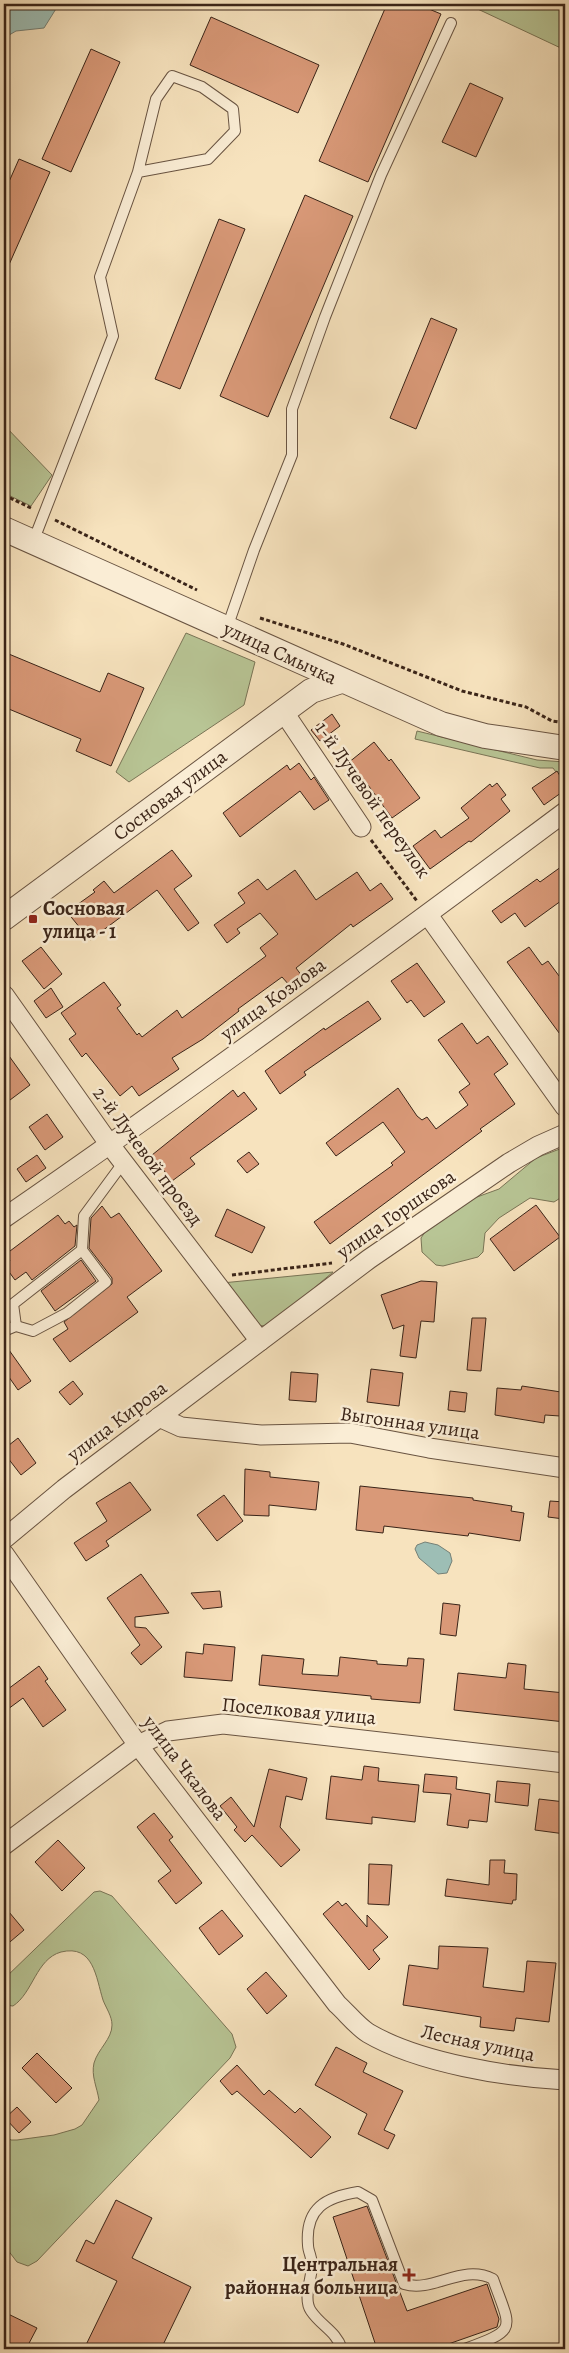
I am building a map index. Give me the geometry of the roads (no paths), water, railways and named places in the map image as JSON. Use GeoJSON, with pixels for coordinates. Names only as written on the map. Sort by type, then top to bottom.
{"type":"FeatureCollection","features":[{"type":"Feature","properties":{"kind":"street","name":"улица Смычка"},"geometry":{"type":"LineString","coordinates":[[4,529],[33,542],[231,618],[341,680],[441,724],[485,736],[565,748]]}},
{"type":"Feature","properties":{"kind":"street","name":"Сосновая улица"},"geometry":{"type":"LineString","coordinates":[[4,918],[311,691],[341,680]]}},
{"type":"Feature","properties":{"kind":"street","name":"1-й Лучевой переулок"},"geometry":{"type":"LineString","coordinates":[[283,711],[362,827]]}},
{"type":"Feature","properties":{"kind":"street","name":"улица Козлова"},"geometry":{"type":"LineString","coordinates":[[4,1218],[110,1145],[428,915],[565,812]]}},
{"type":"Feature","properties":{"kind":"street"},"geometry":{"type":"LineString","coordinates":[[428,915],[565,1107]]}},
{"type":"Feature","properties":{"kind":"street","name":"2-й Лучевой проезд"},"geometry":{"type":"LineString","coordinates":[[4,995],[123,1163],[260,1341]]}},
{"type":"Feature","properties":{"kind":"street","name":"улица Горшкова"},"geometry":{"type":"LineString","coordinates":[[260,1341],[369,1259],[509,1163],[538,1146],[565,1134]]}},
{"type":"Feature","properties":{"kind":"street","name":"улица Кирова"},"geometry":{"type":"LineString","coordinates":[[4,1539],[64,1489],[260,1341]]}},
{"type":"Feature","properties":{"kind":"street","name":"Выгонная улица"},"geometry":{"type":"LineString","coordinates":[[159,1417],[181,1427],[252,1434],[350,1433],[429,1448],[565,1468]]}},
{"type":"Feature","properties":{"kind":"street","name":"улица Чкалова"},"geometry":{"type":"LineString","coordinates":[[4,1554],[138,1745],[337,2004]]}},
{"type":"Feature","properties":{"kind":"street","name":"Поселковая улица"},"geometry":{"type":"LineString","coordinates":[[4,1846],[138,1745],[168,1731],[223,1724],[565,1762]]}},
{"type":"Feature","properties":{"kind":"street","name":"Лесная улица"},"geometry":{"type":"LineString","coordinates":[[337,2004],[367,2032],[411,2052],[448,2064],[542,2079],[565,2080]]}},
{"type":"Feature","properties":{"kind":"lane"},"geometry":{"type":"LineString","coordinates":[[231,618],[254,550],[292,455],[292,409],[325,317],[381,175],[451,23]]}},
{"type":"Feature","properties":{"kind":"lane"},"geometry":{"type":"LineString","coordinates":[[33,542],[114,336],[100,277],[138,172],[156,99],[172,76],[202,87],[233,109],[235,131],[208,159],[138,172]]}},
{"type":"Feature","properties":{"kind":"lane"},"geometry":{"type":"LineString","coordinates":[[4,1331],[16,1326],[33,1331],[66,1313],[106,1282],[82,1250],[84,1216],[123,1163]]}},
{"type":"Feature","properties":{"kind":"lane"},"geometry":{"type":"LineString","coordinates":[[16,1326],[13,1304],[82,1250]]}},
{"type":"Feature","properties":{"kind":"lane"},"geometry":{"type":"LineString","coordinates":[[342,2349],[335,2334],[311,2311],[307,2299],[313,2263],[308,2248],[307,2233],[318,2206],[327,2200],[358,2192],[372,2200],[404,2284],[413,2287],[468,2274],[482,2274],[493,2279],[508,2320],[506,2330],[498,2337],[466,2349]]}},
{"type":"Feature","properties":{"kind":"water"},"geometry":{"type":"Polygon","coordinates":[[[4,4],[59,4],[44,28],[16,31],[4,38],[4,4]]]}},
{"type":"Feature","properties":{"kind":"water"},"geometry":{"type":"Polygon","coordinates":[[[425,1542],[438,1545],[450,1553],[452,1561],[447,1573],[438,1574],[419,1558],[415,1549],[417,1545],[425,1542]]]}},
{"type":"Feature","properties":{"kind":"place","name":"Сосновая улица - 1"},"geometry":{"type":"Point","coordinates":[33,919]}},
{"type":"Feature","properties":{"kind":"place","name":"Центральная районная больница"},"geometry":{"type":"Point","coordinates":[409,2275]}}]}
